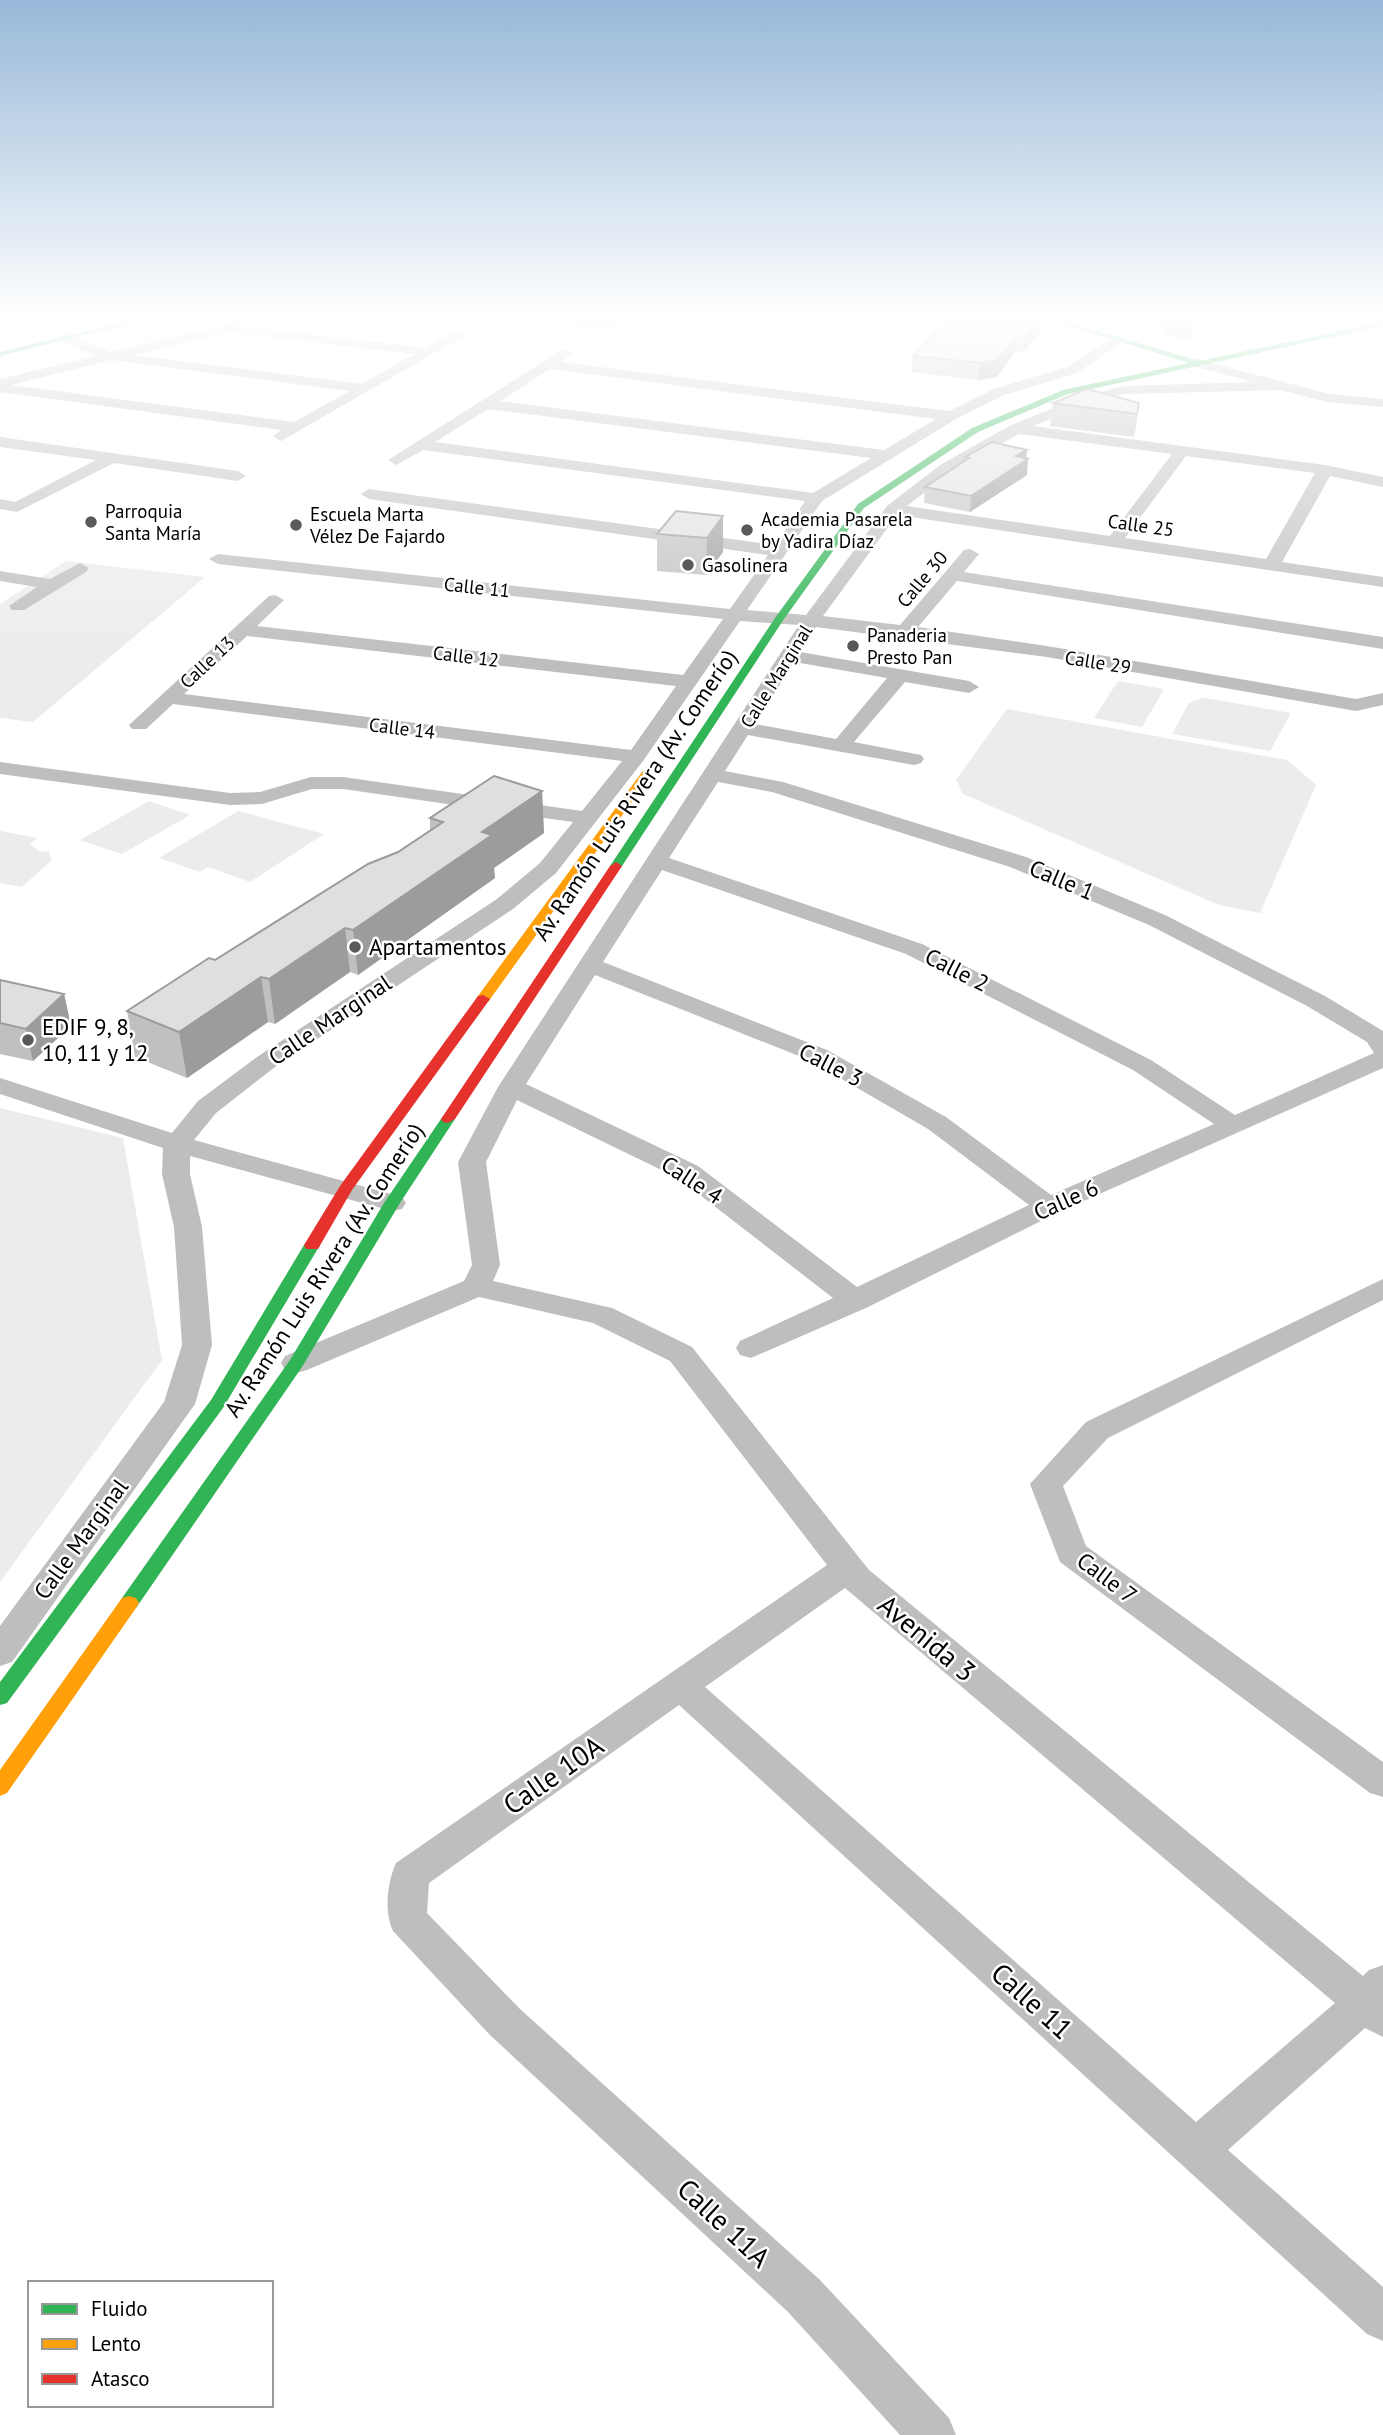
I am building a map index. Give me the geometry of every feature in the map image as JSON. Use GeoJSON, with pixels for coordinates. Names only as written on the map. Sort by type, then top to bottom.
{"type":"FeatureCollection","features":[{"type":"Feature","properties":{"kind":"main road"},"geometry":{"type":"LineString","coordinates":[[827,525],[849,500],[944,435]]}},
{"type":"Feature","properties":{"kind":"main road","name":"Av. Ramón Luis Rivera (Av. Comerío)"},"geometry":{"type":"LineString","coordinates":[[0,1787],[296,1363],[392,1203],[780,618],[861,506],[967,435]]}},
{"type":"Feature","properties":{"kind":"main road","name":"Av. Ramón Luis Rivera (Av. Comerío)"},"geometry":{"type":"LineString","coordinates":[[0,1697],[217,1404],[345,1189],[645,760]]}},
{"type":"Feature","properties":{"kind":"street"},"geometry":{"type":"LineString","coordinates":[[270,443],[283,435]]}},
{"type":"Feature","properties":{"kind":"street"},"geometry":{"type":"LineString","coordinates":[[396,460],[437,435]]}},
{"type":"Feature","properties":{"kind":"street"},"geometry":{"type":"LineString","coordinates":[[725,435],[884,455]]}},
{"type":"Feature","properties":{"kind":"street","name":"Calle Marginal"},"geometry":{"type":"LineString","coordinates":[[0,1653],[179,1404],[197,1345],[188,1227],[176,1174],[177,1144],[207,1107],[266,1062],[505,904],[548,868],[588,818],[645,760],[690,682],[751,616],[779,551],[816,498],[919,435]]}},
{"type":"Feature","properties":{"kind":"street","name":"Calle Marginal"},"geometry":{"type":"LineString","coordinates":[[476,1287],[486,1265],[472,1162],[511,1087],[812,619],[893,509],[946,468],[1004,435]]}},
{"type":"Feature","properties":{"kind":"street"},"geometry":{"type":"LineString","coordinates":[[1064,435],[1325,470],[1383,482]]}},
{"type":"Feature","properties":{"kind":"street"},"geometry":{"type":"LineString","coordinates":[[0,442],[216,473],[236,469]]}},
{"type":"Feature","properties":{"kind":"street"},"geometry":{"type":"LineString","coordinates":[[421,445],[816,498]]}},
{"type":"Feature","properties":{"kind":"street"},"geometry":{"type":"LineString","coordinates":[[1114,542],[1182,451]]}},
{"type":"Feature","properties":{"kind":"street"},"geometry":{"type":"LineString","coordinates":[[8,505],[112,458]]}},
{"type":"Feature","properties":{"kind":"street"},"geometry":{"type":"LineString","coordinates":[[1271,566],[1325,470]]}},
{"type":"Feature","properties":{"kind":"street"},"geometry":{"type":"LineString","coordinates":[[369,494],[779,551]]}},
{"type":"Feature","properties":{"kind":"street","name":"Calle 25"},"geometry":{"type":"LineString","coordinates":[[893,509],[1383,582]]}},
{"type":"Feature","properties":{"kind":"street","name":"Calle 30"},"geometry":{"type":"LineString","coordinates":[[906,630],[970,554]]}},
{"type":"Feature","properties":{"kind":"street","name":"Calle 11"},"geometry":{"type":"LineString","coordinates":[[218,559],[780,618]]}},
{"type":"Feature","properties":{"kind":"street"},"geometry":{"type":"LineString","coordinates":[[18,606],[80,568]]}},
{"type":"Feature","properties":{"kind":"street"},"geometry":{"type":"LineString","coordinates":[[953,575],[1383,643]]}},
{"type":"Feature","properties":{"kind":"street"},"geometry":{"type":"LineString","coordinates":[[0,576],[51,584]]}},
{"type":"Feature","properties":{"kind":"street","name":"Calle 13"},"geometry":{"type":"LineString","coordinates":[[139,725],[275,600]]}},
{"type":"Feature","properties":{"kind":"street","name":"Calle 29"},"geometry":{"type":"LineString","coordinates":[[780,618],[906,630],[1356,705],[1383,699]]}},
{"type":"Feature","properties":{"kind":"street","name":"Calle 12"},"geometry":{"type":"LineString","coordinates":[[242,630],[690,682]]}},
{"type":"Feature","properties":{"kind":"street"},"geometry":{"type":"LineString","coordinates":[[790,656],[969,687]]}},
{"type":"Feature","properties":{"kind":"street"},"geometry":{"type":"LineString","coordinates":[[841,745],[900,675]]}},
{"type":"Feature","properties":{"kind":"street","name":"Calle 14"},"geometry":{"type":"LineString","coordinates":[[167,698],[645,760]]}},
{"type":"Feature","properties":{"kind":"street"},"geometry":{"type":"LineString","coordinates":[[744,728],[914,759]]}},
{"type":"Feature","properties":{"kind":"street"},"geometry":{"type":"LineString","coordinates":[[0,768],[230,799],[262,798],[311,783],[343,783],[588,818]]}},
{"type":"Feature","properties":{"kind":"street","name":"Calle 1"},"geometry":{"type":"LineString","coordinates":[[714,775],[776,786],[1018,862],[1169,926],[1316,1001],[1376,1037],[1383,1048]]}},
{"type":"Feature","properties":{"kind":"street","name":"Calle 2"},"geometry":{"type":"LineString","coordinates":[[657,861],[914,948],[1142,1065],[1235,1126]]}},
{"type":"Feature","properties":{"kind":"street","name":"Calle 3"},"geometry":{"type":"LineString","coordinates":[[590,965],[818,1055],[937,1123],[1049,1207]]}},
{"type":"Feature","properties":{"kind":"street","name":"Calle 6"},"geometry":{"type":"LineString","coordinates":[[751,1348],[856,1301],[1049,1207],[1383,1058]]}},
{"type":"Feature","properties":{"kind":"street"},"geometry":{"type":"LineString","coordinates":[[0,1086],[177,1144],[392,1203]]}},
{"type":"Feature","properties":{"kind":"street","name":"Calle 4"},"geometry":{"type":"LineString","coordinates":[[511,1087],[688,1172],[856,1301]]}},
{"type":"Feature","properties":{"kind":"street"},"geometry":{"type":"LineString","coordinates":[[296,1363],[476,1287]]}},
{"type":"Feature","properties":{"kind":"street","name":"Avenida 3"},"geometry":{"type":"LineString","coordinates":[[476,1287],[602,1315],[681,1354],[857,1579],[1377,2002]]}},
{"type":"Feature","properties":{"kind":"street","name":"Calle 7"},"geometry":{"type":"LineString","coordinates":[[1383,1288],[1097,1430],[1046,1484],[1072,1552],[1383,1782]]}},
{"type":"Feature","properties":{"kind":"street","name":"Calle 10A"},"geometry":{"type":"LineString","coordinates":[[505,2022],[407,1919],[410,1875],[848,1569]]}},
{"type":"Feature","properties":{"kind":"street","name":"Calle 11"},"geometry":{"type":"LineString","coordinates":[[680,1685],[1383,2318]]}},
{"type":"Feature","properties":{"kind":"street"},"geometry":{"type":"LineString","coordinates":[[1197,2149],[1377,2002]]}},
{"type":"Feature","properties":{"kind":"street","name":"Calle 11A"},"geometry":{"type":"LineString","coordinates":[[505,2022],[804,2296],[932,2435]]}},
{"type":"Feature","properties":{"kind":"shaded area"},"geometry":{"type":"Polygon","coordinates":[[[66,561],[205,577],[33,722],[0,718],[0,604],[66,561]]]}},
{"type":"Feature","properties":{"kind":"shaded area"},"geometry":{"type":"Polygon","coordinates":[[[1118,681],[1164,689],[1142,727],[1094,718],[1118,681]]]}},
{"type":"Feature","properties":{"kind":"shaded area"},"geometry":{"type":"Polygon","coordinates":[[[1202,698],[1291,713],[1270,751],[1172,734],[1189,703],[1202,698]]]}},
{"type":"Feature","properties":{"kind":"shaded area"},"geometry":{"type":"Polygon","coordinates":[[[1007,709],[1287,760],[1316,785],[1260,913],[1219,905],[963,794],[956,780],[1007,709]]]}},
{"type":"Feature","properties":{"kind":"shaded area"},"geometry":{"type":"Polygon","coordinates":[[[149,801],[190,815],[122,854],[80,840],[149,801]]]}},
{"type":"Feature","properties":{"kind":"shaded area"},"geometry":{"type":"Polygon","coordinates":[[[238,811],[324,834],[250,882],[208,867],[200,872],[159,858],[238,811]]]}},
{"type":"Feature","properties":{"kind":"shaded area"},"geometry":{"type":"Polygon","coordinates":[[[0,831],[37,838],[30,844],[40,852],[49,851],[51,861],[22,887],[0,883],[0,831]]]}},
{"type":"Feature","properties":{"kind":"shaded area"},"geometry":{"type":"Polygon","coordinates":[[[0,1108],[123,1138],[162,1360],[0,1582],[0,1108]]]}},
{"type":"Feature","properties":{"kind":"building"},"geometry":{"type":"Polygon","coordinates":[[[992,442],[1027,450],[1016,456],[1028,459],[971,496],[925,487],[969,458],[965,457],[992,442]]]}},
{"type":"Feature","properties":{"kind":"building"},"geometry":{"type":"Polygon","coordinates":[[[676,511],[723,516],[707,538],[657,534],[676,511]]]}},
{"type":"Feature","properties":{"kind":"building"},"geometry":{"type":"Polygon","coordinates":[[[494,776],[542,791],[482,832],[492,835],[353,930],[345,928],[269,979],[261,977],[179,1032],[127,1011],[209,958],[215,960],[368,864],[398,852],[443,822],[430,818],[494,776]]]}},
{"type":"Feature","properties":{"kind":"building"},"geometry":{"type":"Polygon","coordinates":[[[0,980],[64,994],[26,1029],[0,1023],[0,980]]]}},
{"type":"Feature","properties":{"kind":"traffic: fast"},"geometry":{"type":"LineString","coordinates":[[616,866],[780,618],[861,506],[968,435]]}},
{"type":"Feature","properties":{"kind":"traffic: fast"},"geometry":{"type":"LineString","coordinates":[[129,1603],[296,1363],[392,1203],[448,1119]]}},
{"type":"Feature","properties":{"kind":"traffic: fast"},"geometry":{"type":"LineString","coordinates":[[0,1697],[217,1404],[312,1245]]}},
{"type":"Feature","properties":{"kind":"traffic: slow"},"geometry":{"type":"LineString","coordinates":[[483,999],[646,774]]}},
{"type":"Feature","properties":{"kind":"traffic: slow"},"geometry":{"type":"LineString","coordinates":[[0,1787],[129,1603]]}},
{"type":"Feature","properties":{"kind":"traffic: jam"},"geometry":{"type":"LineString","coordinates":[[448,1119],[616,866]]}},
{"type":"Feature","properties":{"kind":"traffic: jam"},"geometry":{"type":"LineString","coordinates":[[312,1245],[345,1189],[483,999]]}},
{"type":"Feature","properties":{"kind":"place","name":"Parroquia Santa María"},"geometry":{"type":"Point","coordinates":[91,522]}},
{"type":"Feature","properties":{"kind":"place","name":"Escuela Marta Vélez De Fajardo"},"geometry":{"type":"Point","coordinates":[296,525]}},
{"type":"Feature","properties":{"kind":"place","name":"Academia Pasarela by Yadira Díaz"},"geometry":{"type":"Point","coordinates":[747,530]}},
{"type":"Feature","properties":{"kind":"place","name":"Gasolinera"},"geometry":{"type":"Point","coordinates":[688,565]}},
{"type":"Feature","properties":{"kind":"place","name":"Panaderia Presto Pan"},"geometry":{"type":"Point","coordinates":[853,646]}},
{"type":"Feature","properties":{"kind":"place","name":"Apartamentos"},"geometry":{"type":"Point","coordinates":[355,947]}},
{"type":"Feature","properties":{"kind":"place","name":"EDIF 9, 8, 10, 11 y 12"},"geometry":{"type":"Point","coordinates":[28,1040]}}]}
